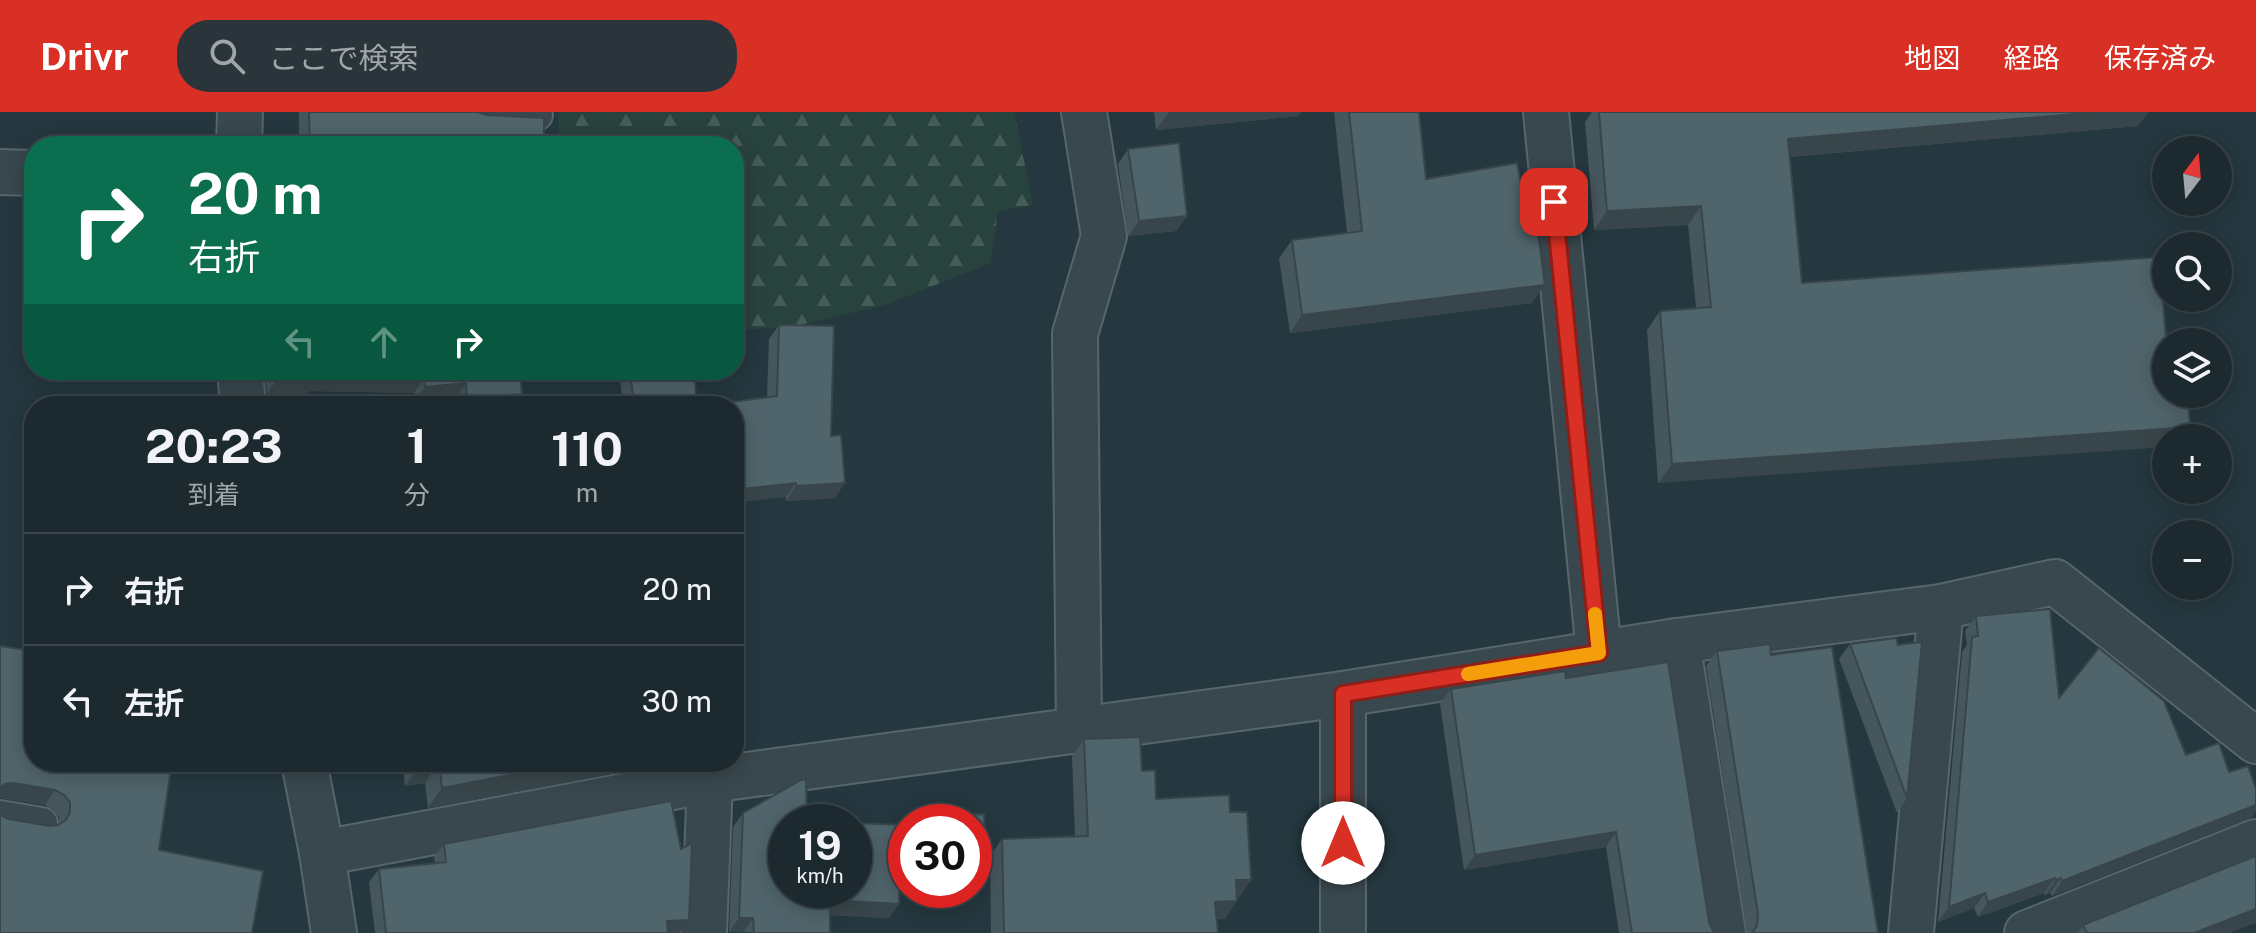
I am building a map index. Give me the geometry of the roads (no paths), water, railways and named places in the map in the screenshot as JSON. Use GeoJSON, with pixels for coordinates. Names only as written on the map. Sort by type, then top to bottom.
{"type":"FeatureCollection","features":[{"type":"Feature","properties":{"kind":"street"},"geometry":{"type":"LineString","coordinates":[[239,136],[240,112]]}},
{"type":"Feature","properties":{"kind":"street"},"geometry":{"type":"LineString","coordinates":[[1079,729],[1075,334],[1104,236],[1084,112]]}},
{"type":"Feature","properties":{"kind":"street"},"geometry":{"type":"LineString","coordinates":[[1546,112],[1599,653]]}},
{"type":"Feature","properties":{"kind":"street"},"geometry":{"type":"LineString","coordinates":[[0,172],[24,173]]}},
{"type":"Feature","properties":{"kind":"street"},"geometry":{"type":"LineString","coordinates":[[322,853],[710,780],[1343,694],[1677,641],[1941,607],[2055,582],[2256,741]]}},
{"type":"Feature","properties":{"kind":"street"},"geometry":{"type":"LineString","coordinates":[[1911,933],[1941,607]]}},
{"type":"Feature","properties":{"kind":"street"},"geometry":{"type":"LineString","coordinates":[[1677,641],[1723,933]]}},
{"type":"Feature","properties":{"kind":"street"},"geometry":{"type":"LineString","coordinates":[[1343,694],[1343,933]]}},
{"type":"Feature","properties":{"kind":"street"},"geometry":{"type":"LineString","coordinates":[[306,772],[334,933]]}},
{"type":"Feature","properties":{"kind":"street"},"geometry":{"type":"LineString","coordinates":[[704,933],[710,780]]}},
{"type":"Feature","properties":{"kind":"street"},"geometry":{"type":"LineString","coordinates":[[2027,933],[2256,842]]}},
{"type":"Feature","properties":{"kind":"lane"},"geometry":{"type":"LineString","coordinates":[[478,112],[537,115]]}},
{"type":"Feature","properties":{"kind":"lane"},"geometry":{"type":"LineString","coordinates":[[0,816],[42,823]]}}]}
